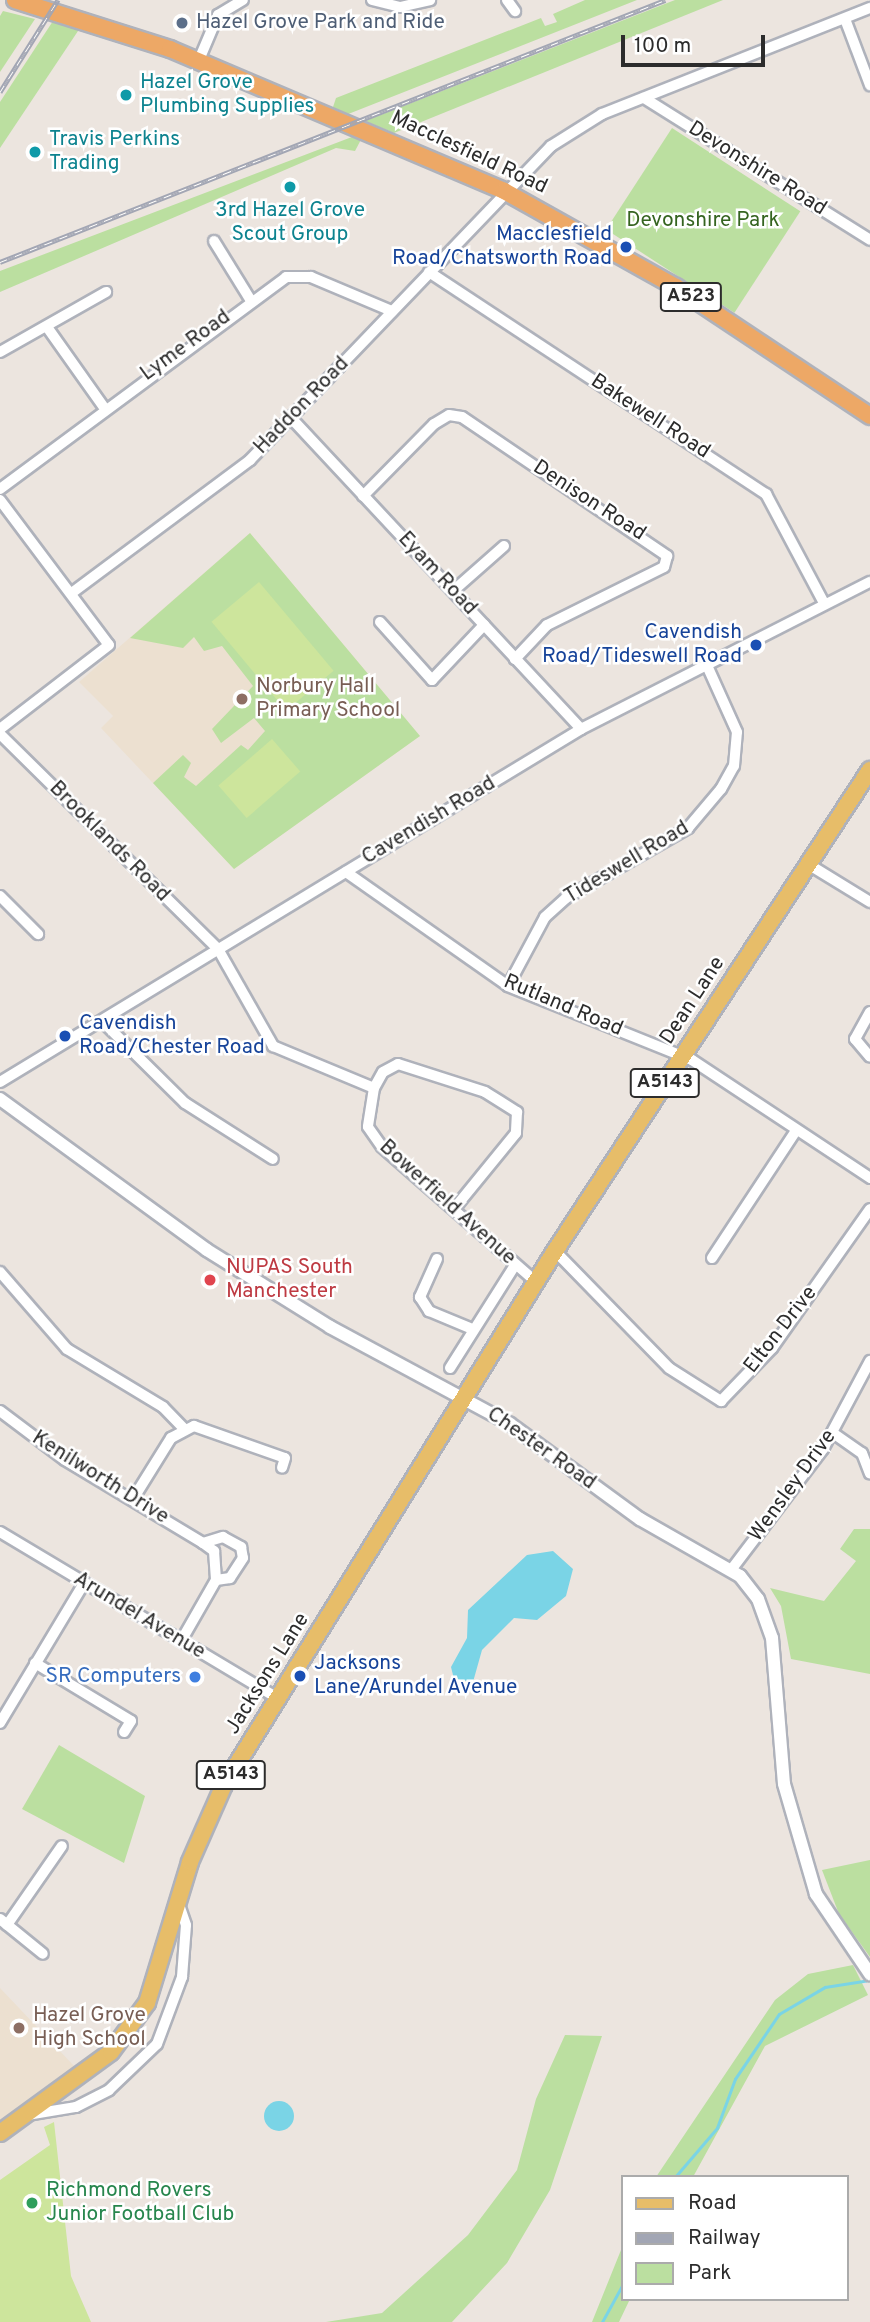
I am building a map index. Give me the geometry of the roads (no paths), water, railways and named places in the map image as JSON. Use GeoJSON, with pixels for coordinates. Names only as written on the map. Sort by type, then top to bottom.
{"type":"FeatureCollection","features":[{"type":"Feature","properties":{"kind":"highway","name":"Macclesfield Road"},"geometry":{"type":"LineString","coordinates":[[15,0],[199,60],[504,191],[676,287],[870,416]]}},
{"type":"Feature","properties":{"kind":"main road","name":"Dean Lane"},"geometry":{"type":"LineString","coordinates":[[463,1398],[555,1251],[870,770]]}},
{"type":"Feature","properties":{"kind":"main road","name":"Jacksons Lane"},"geometry":{"type":"LineString","coordinates":[[0,2133],[84,2075],[132,2026],[160,1974],[178,1905],[204,1825],[463,1398]]}},
{"type":"Feature","properties":{"kind":"street"},"geometry":{"type":"LineString","coordinates":[[199,60],[218,15],[243,0]]}},
{"type":"Feature","properties":{"kind":"street"},"geometry":{"type":"LineString","coordinates":[[372,0],[400,7],[430,0]]}},
{"type":"Feature","properties":{"kind":"street"},"geometry":{"type":"LineString","coordinates":[[506,0],[515,11]]}},
{"type":"Feature","properties":{"kind":"street","name":"Haddon Road"},"geometry":{"type":"LineString","coordinates":[[73,592],[250,460],[293,420],[504,191],[551,146],[644,98],[870,8]]}},
{"type":"Feature","properties":{"kind":"street"},"geometry":{"type":"LineString","coordinates":[[845,19],[870,85]]}},
{"type":"Feature","properties":{"kind":"street","name":"Devonshire Road"},"geometry":{"type":"LineString","coordinates":[[644,98],[870,240]]}},
{"type":"Feature","properties":{"kind":"street"},"geometry":{"type":"LineString","coordinates":[[214,241],[250,299]]}},
{"type":"Feature","properties":{"kind":"street","name":"Bakewell Road"},"geometry":{"type":"LineString","coordinates":[[429,272],[766,494],[824,603]]}},
{"type":"Feature","properties":{"kind":"street","name":"Lyme Road"},"geometry":{"type":"LineString","coordinates":[[0,489],[103,406],[286,276],[311,277],[392,311]]}},
{"type":"Feature","properties":{"kind":"street"},"geometry":{"type":"LineString","coordinates":[[0,352],[106,292]]}},
{"type":"Feature","properties":{"kind":"street"},"geometry":{"type":"LineString","coordinates":[[47,327],[103,406]]}},
{"type":"Feature","properties":{"kind":"street","name":"Denison Road"},"geometry":{"type":"LineString","coordinates":[[363,496],[435,424],[449,415],[462,417],[667,556],[664,567],[547,625],[515,659]]}},
{"type":"Feature","properties":{"kind":"street","name":"Eyam Road"},"geometry":{"type":"LineString","coordinates":[[293,420],[580,729]]}},
{"type":"Feature","properties":{"kind":"street"},"geometry":{"type":"LineString","coordinates":[[0,500],[73,592],[109,645],[0,729]]}},
{"type":"Feature","properties":{"kind":"street"},"geometry":{"type":"LineString","coordinates":[[453,591],[504,546]]}},
{"type":"Feature","properties":{"kind":"street","name":"Cavendish Road"},"geometry":{"type":"LineString","coordinates":[[0,1082],[580,729],[705,661],[870,582]]}},
{"type":"Feature","properties":{"kind":"street"},"geometry":{"type":"LineString","coordinates":[[380,622],[432,680],[484,625]]}},
{"type":"Feature","properties":{"kind":"street","name":"Tideswell Road"},"geometry":{"type":"LineString","coordinates":[[508,986],[545,917],[566,898],[688,828],[721,789],[738,739],[705,661]]}},
{"type":"Feature","properties":{"kind":"street","name":"Brooklands Road"},"geometry":{"type":"LineString","coordinates":[[0,734],[218,949]]}},
{"type":"Feature","properties":{"kind":"street"},"geometry":{"type":"LineString","coordinates":[[808,864],[870,902]]}},
{"type":"Feature","properties":{"kind":"street","name":"Rutland Road"},"geometry":{"type":"LineString","coordinates":[[346,872],[508,986],[683,1056],[870,1178]]}},
{"type":"Feature","properties":{"kind":"street"},"geometry":{"type":"LineString","coordinates":[[0,896],[38,934]]}},
{"type":"Feature","properties":{"kind":"street"},"geometry":{"type":"LineString","coordinates":[[218,949],[273,1046],[374,1088],[383,1072],[398,1064],[485,1093],[517,1112],[516,1133],[454,1209]]}},
{"type":"Feature","properties":{"kind":"street"},"geometry":{"type":"LineString","coordinates":[[870,1012],[855,1039],[870,1057]]}},
{"type":"Feature","properties":{"kind":"street"},"geometry":{"type":"LineString","coordinates":[[102,1021],[185,1103],[273,1159]]}},
{"type":"Feature","properties":{"kind":"street","name":"Bowerfield Avenue"},"geometry":{"type":"LineString","coordinates":[[374,1088],[368,1127],[514,1265],[536,1282]]}},
{"type":"Feature","properties":{"kind":"street","name":"Chester Road"},"geometry":{"type":"LineString","coordinates":[[0,1099],[207,1250],[330,1327],[463,1398],[640,1519],[731,1570],[758,1599],[772,1638],[784,1784],[816,1894],[870,1974]]}},
{"type":"Feature","properties":{"kind":"street"},"geometry":{"type":"LineString","coordinates":[[712,1258],[796,1132]]}},
{"type":"Feature","properties":{"kind":"street","name":"Elton Drive"},"geometry":{"type":"LineString","coordinates":[[555,1251],[670,1368],[721,1401],[772,1348],[870,1209]]}},
{"type":"Feature","properties":{"kind":"street"},"geometry":{"type":"LineString","coordinates":[[437,1259],[420,1297],[429,1311],[470,1328]]}},
{"type":"Feature","properties":{"kind":"street"},"geometry":{"type":"LineString","coordinates":[[450,1368],[470,1328],[514,1265]]}},
{"type":"Feature","properties":{"kind":"street"},"geometry":{"type":"LineString","coordinates":[[0,1272],[67,1349],[163,1407],[184,1429]]}},
{"type":"Feature","properties":{"kind":"street","name":"Wensley Drive"},"geometry":{"type":"LineString","coordinates":[[731,1570],[834,1433],[870,1361]]}},
{"type":"Feature","properties":{"kind":"street","name":"Kenilworth Drive"},"geometry":{"type":"LineString","coordinates":[[0,1411],[203,1543],[223,1537],[244,1552],[230,1578],[216,1580],[181,1641]]}},
{"type":"Feature","properties":{"kind":"street"},"geometry":{"type":"LineString","coordinates":[[133,1499],[161,1452],[184,1429],[211,1428],[285,1458]]}},
{"type":"Feature","properties":{"kind":"street"},"geometry":{"type":"LineString","coordinates":[[834,1433],[862,1453],[870,1474]]}},
{"type":"Feature","properties":{"kind":"street","name":"Arundel Avenue"},"geometry":{"type":"LineString","coordinates":[[0,1532],[279,1699]]}},
{"type":"Feature","properties":{"kind":"street"},"geometry":{"type":"LineString","coordinates":[[203,1543],[214,1551],[216,1580]]}},
{"type":"Feature","properties":{"kind":"street"},"geometry":{"type":"LineString","coordinates":[[0,1723],[84,1583]]}},
{"type":"Feature","properties":{"kind":"street"},"geometry":{"type":"LineString","coordinates":[[35,1663],[131,1721],[124,1732]]}},
{"type":"Feature","properties":{"kind":"street"},"geometry":{"type":"LineString","coordinates":[[43,1955],[4,1922],[62,1846]]}},
{"type":"Feature","properties":{"kind":"street"},"geometry":{"type":"LineString","coordinates":[[26,2115],[53,2114],[98,2096],[157,2044],[182,1977],[186,1925],[178,1905]]}},
{"type":"Feature","properties":{"kind":"water"},"geometry":{"type":"Polygon","coordinates":[[[553,1551],[573,1569],[566,1596],[537,1620],[514,1618],[482,1650],[473,1682],[454,1679],[451,1667],[467,1638],[468,1610],[527,1555],[553,1551]]]}},
{"type":"Feature","properties":{"kind":"water"},"geometry":{"type":"Polygon","coordinates":[[[279,2101],[290,2105],[294,2116],[290,2127],[279,2131],[268,2127],[264,2116],[268,2105],[279,2101]]]}},
{"type":"Feature","properties":{"kind":"waterway"},"geometry":{"type":"LineString","coordinates":[[677,2175],[717,2128],[735,2079],[779,2014],[825,1987],[870,1980]]}},
{"type":"Feature","properties":{"kind":"waterway"},"geometry":{"type":"LineString","coordinates":[[602,2322],[622,2286]]}},
{"type":"Feature","properties":{"kind":"railway"},"geometry":{"type":"LineString","coordinates":[[0,92],[58,0]]}},
{"type":"Feature","properties":{"kind":"railway"},"geometry":{"type":"LineString","coordinates":[[0,262],[665,0]]}},
{"type":"Feature","properties":{"kind":"place","name":"Hazel Grove Park and Ride"},"geometry":{"type":"Point","coordinates":[182,23]}},
{"type":"Feature","properties":{"kind":"place","name":"Hazel Grove Plumbing Supplies"},"geometry":{"type":"Point","coordinates":[126,95]}},
{"type":"Feature","properties":{"kind":"place","name":"Travis Perkins Trading"},"geometry":{"type":"Point","coordinates":[35,152]}},
{"type":"Feature","properties":{"kind":"place","name":"3rd Hazel Grove Scout Group"},"geometry":{"type":"Point","coordinates":[290,187]}},
{"type":"Feature","properties":{"kind":"place","name":"Macclesfield Road/Chatsworth Road"},"geometry":{"type":"Point","coordinates":[626,247]}},
{"type":"Feature","properties":{"kind":"place","name":"Cavendish Road/Tideswell Road"},"geometry":{"type":"Point","coordinates":[756,645]}},
{"type":"Feature","properties":{"kind":"place","name":"Norbury Hall Primary School"},"geometry":{"type":"Point","coordinates":[242,699]}},
{"type":"Feature","properties":{"kind":"place","name":"Cavendish Road/Chester Road"},"geometry":{"type":"Point","coordinates":[65,1036]}},
{"type":"Feature","properties":{"kind":"place","name":"NUPAS South Manchester"},"geometry":{"type":"Point","coordinates":[210,1280]}},
{"type":"Feature","properties":{"kind":"place","name":"Jacksons Lane/Arundel Avenue"},"geometry":{"type":"Point","coordinates":[300,1676]}},
{"type":"Feature","properties":{"kind":"place","name":"SR Computers"},"geometry":{"type":"Point","coordinates":[195,1677]}},
{"type":"Feature","properties":{"kind":"place","name":"Hazel Grove High School"},"geometry":{"type":"Point","coordinates":[19,2028]}},
{"type":"Feature","properties":{"kind":"place","name":"Richmond Rovers Junior Football Club"},"geometry":{"type":"Point","coordinates":[32,2203]}},
{"type":"Feature","properties":{"kind":"park label","name":"Devonshire Park"},"geometry":{"type":"Point","coordinates":[703,221]}}]}
